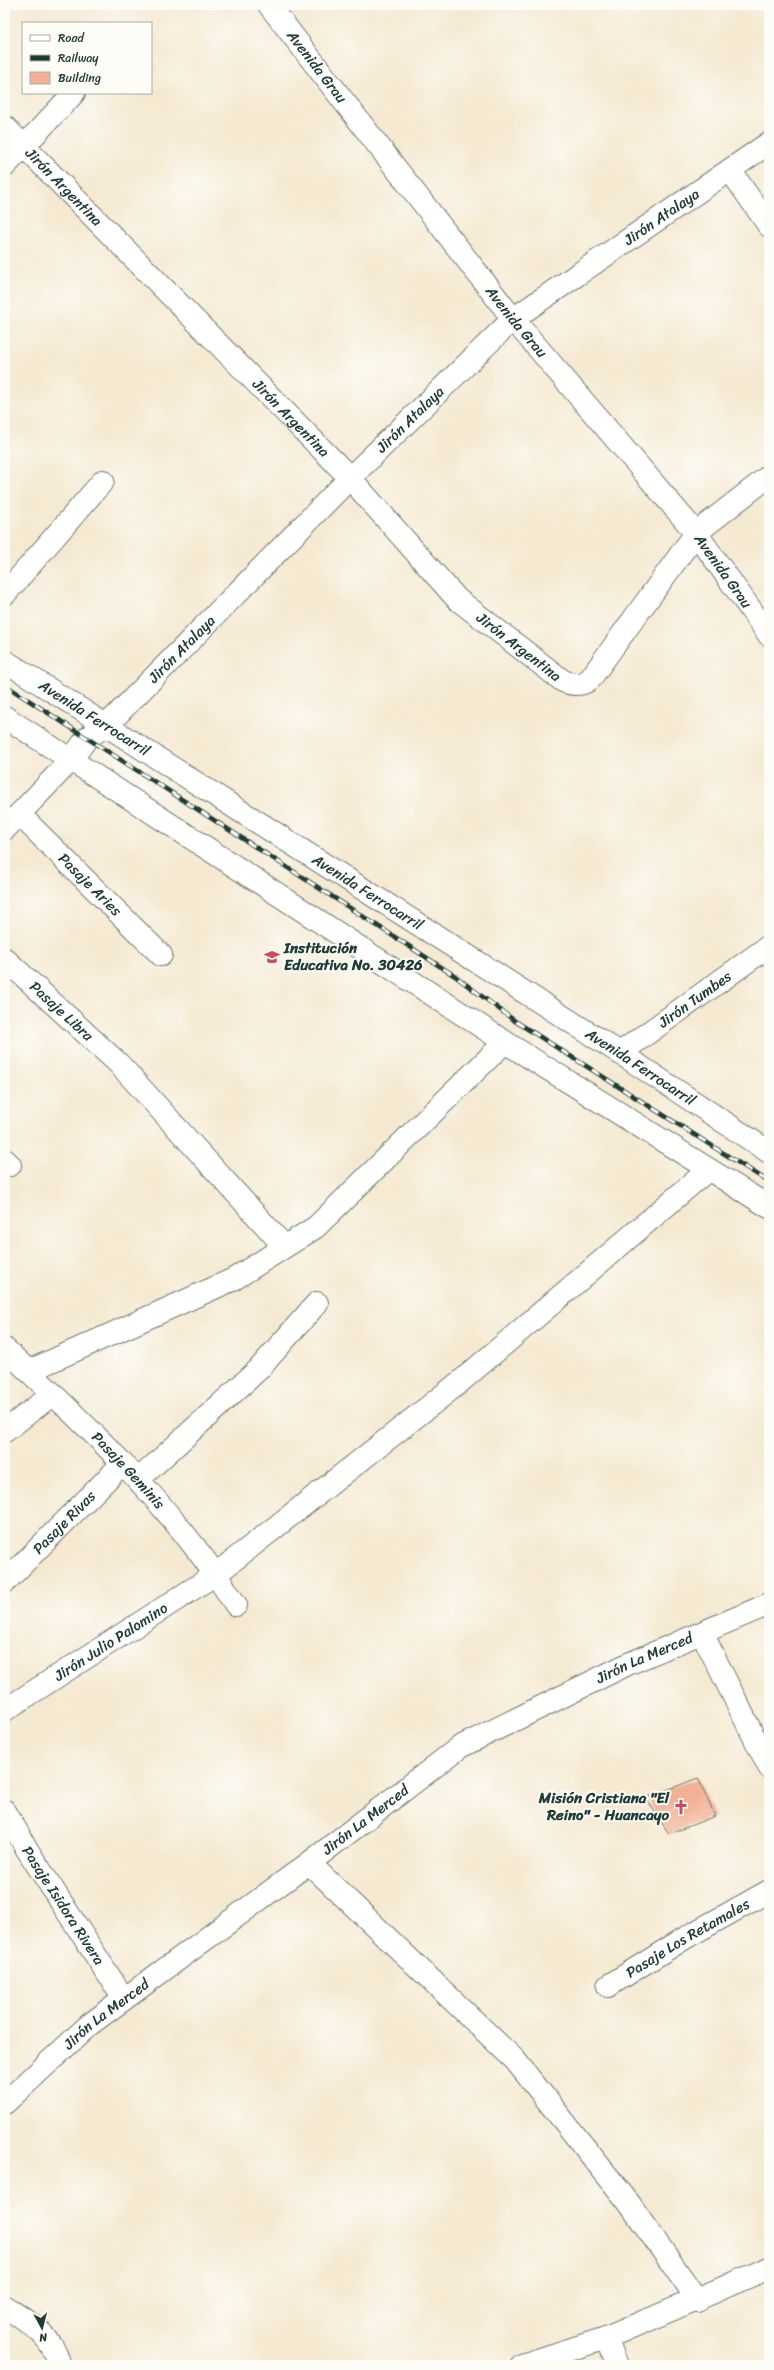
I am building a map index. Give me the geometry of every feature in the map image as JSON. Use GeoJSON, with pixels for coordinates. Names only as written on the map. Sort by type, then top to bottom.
{"type":"FeatureCollection","features":[{"type":"Feature","properties":{"kind":"street","name":"Avenida Grau"},"geometry":{"type":"LineString","coordinates":[[269,5],[513,319],[696,533],[769,634]]}},
{"type":"Feature","properties":{"kind":"street"},"geometry":{"type":"LineString","coordinates":[[5,166],[73,94]]}},
{"type":"Feature","properties":{"kind":"street","name":"Jirón Argentina"},"geometry":{"type":"LineString","coordinates":[[5,126],[350,478],[457,599],[563,681],[571,684],[584,683],[590,678],[696,533]]}},
{"type":"Feature","properties":{"kind":"street","name":"Jirón Atalaya"},"geometry":{"type":"LineString","coordinates":[[71,760],[87,738],[107,725],[350,478],[513,319],[769,143]]}},
{"type":"Feature","properties":{"kind":"street"},"geometry":{"type":"LineString","coordinates":[[730,170],[769,226]]}},
{"type":"Feature","properties":{"kind":"street"},"geometry":{"type":"LineString","coordinates":[[696,533],[769,476]]}},
{"type":"Feature","properties":{"kind":"street"},"geometry":{"type":"LineString","coordinates":[[5,594],[103,481]]}},
{"type":"Feature","properties":{"kind":"street","name":"Avenida Ferrocarril"},"geometry":{"type":"LineString","coordinates":[[5,661],[620,1053],[769,1152]]}},
{"type":"Feature","properties":{"kind":"street"},"geometry":{"type":"LineString","coordinates":[[5,717],[505,1042],[769,1208]]}},
{"type":"Feature","properties":{"kind":"street"},"geometry":{"type":"LineString","coordinates":[[12,822],[71,760]]}},
{"type":"Feature","properties":{"kind":"street","name":"Pasaje Aries"},"geometry":{"type":"LineString","coordinates":[[12,822],[161,955]]}},
{"type":"Feature","properties":{"kind":"street","name":"Jirón Tumbes"},"geometry":{"type":"LineString","coordinates":[[620,1053],[769,946]]}},
{"type":"Feature","properties":{"kind":"street","name":"Pasaje Libra"},"geometry":{"type":"LineString","coordinates":[[5,959],[119,1064],[284,1246]]}},
{"type":"Feature","properties":{"kind":"street"},"geometry":{"type":"LineString","coordinates":[[28,1371],[234,1279],[284,1246],[316,1228],[505,1042]]}},
{"type":"Feature","properties":{"kind":"street","name":"Jirón Julio Palomino"},"geometry":{"type":"LineString","coordinates":[[5,1710],[216,1574],[460,1382],[708,1170]]}},
{"type":"Feature","properties":{"kind":"street"},"geometry":{"type":"LineString","coordinates":[[139,1479],[259,1369],[317,1303]]}},
{"type":"Feature","properties":{"kind":"street","name":"Pasaje Geminis"},"geometry":{"type":"LineString","coordinates":[[5,1349],[139,1479],[216,1574],[236,1605]]}},
{"type":"Feature","properties":{"kind":"street"},"geometry":{"type":"LineString","coordinates":[[5,1431],[53,1394]]}},
{"type":"Feature","properties":{"kind":"street","name":"Pasaje Rivas"},"geometry":{"type":"LineString","coordinates":[[5,1582],[123,1463]]}},
{"type":"Feature","properties":{"kind":"street","name":"Jirón La Merced"},"geometry":{"type":"LineString","coordinates":[[5,2103],[89,2025],[309,1863],[460,1747],[628,1664],[769,1604]]}},
{"type":"Feature","properties":{"kind":"street"},"geometry":{"type":"LineString","coordinates":[[702,1633],[769,1767]]}},
{"type":"Feature","properties":{"kind":"street","name":"Pasaje Isidora Rivera"},"geometry":{"type":"LineString","coordinates":[[5,1811],[28,1851],[124,1999]]}},
{"type":"Feature","properties":{"kind":"street"},"geometry":{"type":"LineString","coordinates":[[309,1863],[516,2060],[629,2203],[698,2301]]}},
{"type":"Feature","properties":{"kind":"street","name":"Pasaje Los Retamales"},"geometry":{"type":"LineString","coordinates":[[608,1986],[685,1938],[769,1891]]}},
{"type":"Feature","properties":{"kind":"street"},"geometry":{"type":"LineString","coordinates":[[522,2365],[606,2338],[698,2301],[769,2268]]}},
{"type":"Feature","properties":{"kind":"street"},"geometry":{"type":"LineString","coordinates":[[5,2307],[38,2329],[55,2349],[60,2365]]}},
{"type":"Feature","properties":{"kind":"street"},"geometry":{"type":"LineString","coordinates":[[606,2338],[617,2365]]}},
{"type":"Feature","properties":{"kind":"building","name":"Misión Cristiana \"El Reino\" - Huancayo"},"geometry":{"type":"Polygon","coordinates":[[[698,1778],[715,1816],[669,1834],[646,1798],[698,1778]]]}},
{"type":"Feature","properties":{"kind":"railway"},"geometry":{"type":"LineString","coordinates":[[5,685],[455,976],[515,1021],[769,1182]]}},
{"type":"Feature","properties":{"kind":"place","name":"Institución Educativa No. 30426"},"geometry":{"type":"Point","coordinates":[272,957]}},
{"type":"Feature","properties":{"kind":"place","name":"Misión Cristiana \"El Reino\" - Huancayo"},"geometry":{"type":"Point","coordinates":[681,1807]}}]}
